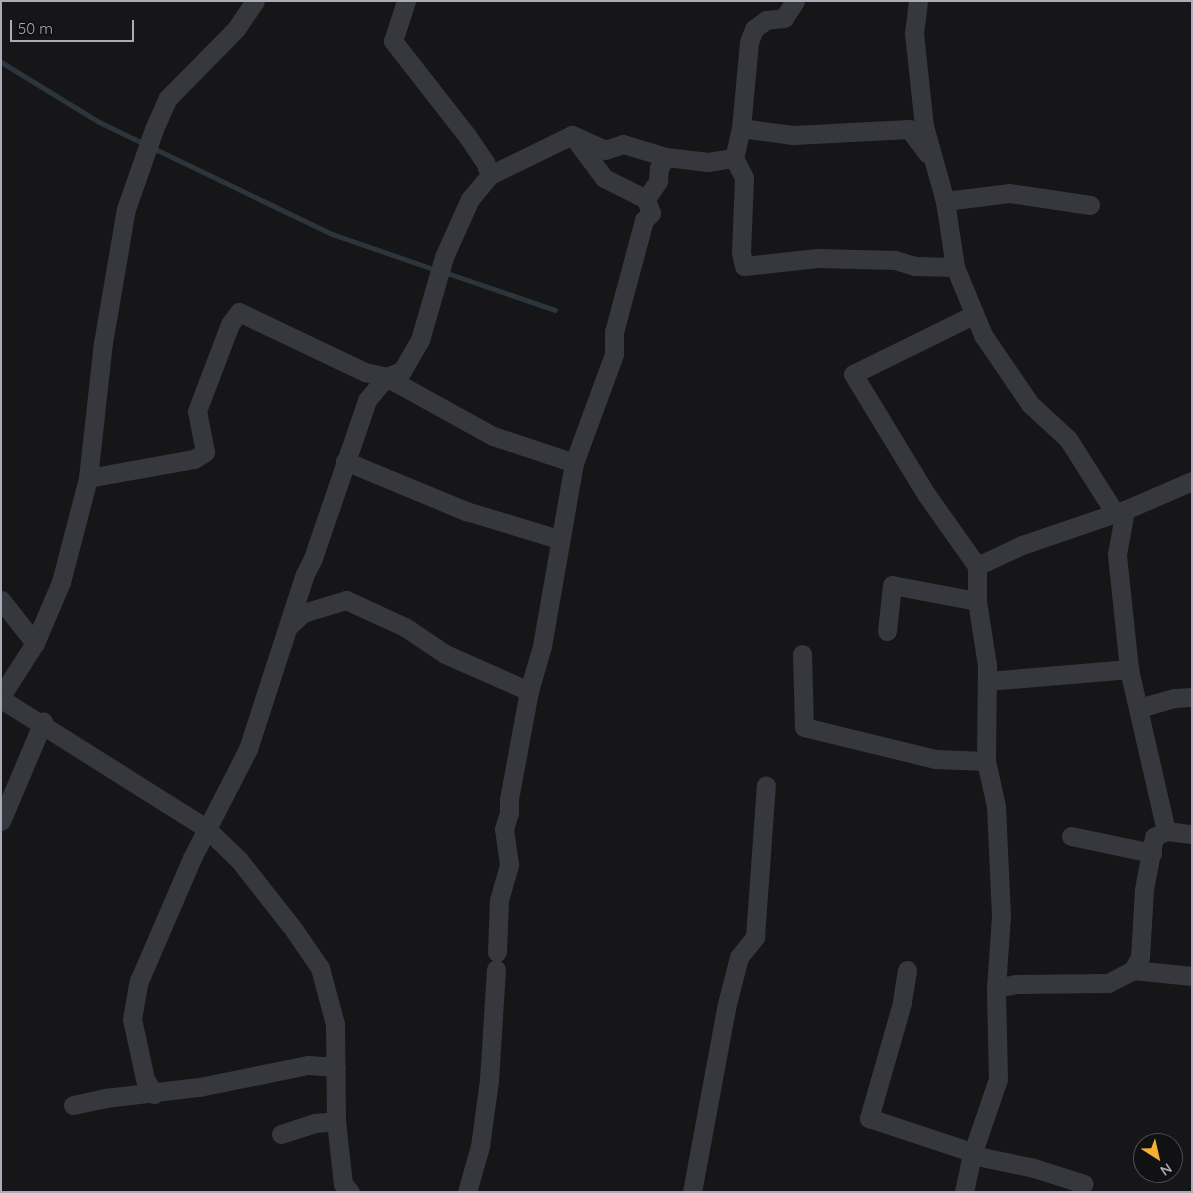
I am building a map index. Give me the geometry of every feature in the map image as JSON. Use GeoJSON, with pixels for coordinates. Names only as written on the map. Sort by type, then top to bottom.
{"type":"FeatureCollection","features":[{"type":"Feature","properties":{"kind":"street"},"geometry":{"type":"LineString","coordinates":[[256,1],[236,29],[168,98],[154,129],[126,209],[103,343],[88,478],[62,582],[35,643],[1,697],[43,722],[206,828],[239,860],[320,968],[335,1024],[336,1121],[345,1189]]}},
{"type":"Feature","properties":{"kind":"street"},"geometry":{"type":"LineString","coordinates":[[406,1],[393,41],[468,137],[485,162],[490,175]]}},
{"type":"Feature","properties":{"kind":"street"},"geometry":{"type":"LineString","coordinates":[[795,1],[784,18],[766,20],[754,29],[749,42],[741,128],[734,158],[744,178],[741,253],[744,266],[818,258],[895,260],[914,266],[955,267]]}},
{"type":"Feature","properties":{"kind":"street"},"geometry":{"type":"LineString","coordinates":[[918,1],[914,33],[924,126],[945,201],[955,267],[983,334],[1030,404],[1068,439],[1120,511],[1117,554],[1129,669],[1166,831]]}},
{"type":"Feature","properties":{"kind":"street"},"geometry":{"type":"LineString","coordinates":[[741,128],[793,134],[909,129],[934,161]]}},
{"type":"Feature","properties":{"kind":"street"},"geometry":{"type":"LineString","coordinates":[[154,1094],[145,1079],[132,1019],[139,981],[206,828],[248,749],[367,400],[386,377],[402,372],[420,340],[444,257],[470,199],[490,175],[572,135]]}},
{"type":"Feature","properties":{"kind":"street"},"geometry":{"type":"LineString","coordinates":[[572,135],[605,150],[623,144],[666,157],[708,162],[734,158]]}},
{"type":"Feature","properties":{"kind":"street"},"geometry":{"type":"LineString","coordinates":[[468,1192],[480,1146],[490,1080],[499,900],[510,864],[504,829],[529,691],[542,646],[559,539],[574,463],[614,354],[614,332],[644,220],[650,214],[646,199],[604,178],[572,135]]}},
{"type":"Feature","properties":{"kind":"street"},"geometry":{"type":"LineString","coordinates":[[646,199],[658,181],[659,168],[666,157]]}},
{"type":"Feature","properties":{"kind":"street"},"geometry":{"type":"LineString","coordinates":[[945,201],[1009,193],[1090,205]]}},
{"type":"Feature","properties":{"kind":"street"},"geometry":{"type":"LineString","coordinates":[[88,478],[194,459],[206,452],[197,410],[230,324],[239,312],[365,372],[386,377],[493,436],[574,463]]}},
{"type":"Feature","properties":{"kind":"street"},"geometry":{"type":"LineString","coordinates":[[964,1192],[973,1154],[998,1079],[996,988],[1001,916],[996,806],[986,761],[987,681],[978,601],[977,566],[926,494],[853,374],[969,317]]}},
{"type":"Feature","properties":{"kind":"street"},"geometry":{"type":"LineString","coordinates":[[345,461],[466,511],[559,539]]}},
{"type":"Feature","properties":{"kind":"street"},"geometry":{"type":"LineString","coordinates":[[977,566],[1022,545],[1120,511],[1192,480]]}},
{"type":"Feature","properties":{"kind":"street"},"geometry":{"type":"LineString","coordinates":[[887,632],[892,585],[978,601]]}},
{"type":"Feature","properties":{"kind":"street"},"geometry":{"type":"LineString","coordinates":[[1,600],[35,643]]}},
{"type":"Feature","properties":{"kind":"street"},"geometry":{"type":"LineString","coordinates":[[290,625],[303,613],[346,600],[405,627],[445,654],[529,691]]}},
{"type":"Feature","properties":{"kind":"street"},"geometry":{"type":"LineString","coordinates":[[802,654],[804,727],[935,759],[986,761]]}},
{"type":"Feature","properties":{"kind":"street"},"geometry":{"type":"LineString","coordinates":[[987,681],[1129,669]]}},
{"type":"Feature","properties":{"kind":"street"},"geometry":{"type":"LineString","coordinates":[[1139,708],[1174,698],[1192,697]]}},
{"type":"Feature","properties":{"kind":"street"},"geometry":{"type":"LineString","coordinates":[[1,821],[43,722]]}},
{"type":"Feature","properties":{"kind":"street"},"geometry":{"type":"LineString","coordinates":[[692,1192],[726,1008],[739,957],[755,937],[766,785]]}},
{"type":"Feature","properties":{"kind":"street"},"geometry":{"type":"LineString","coordinates":[[1133,970],[1140,957],[1144,889],[1154,837],[1166,831],[1192,834]]}},
{"type":"Feature","properties":{"kind":"street"},"geometry":{"type":"LineString","coordinates":[[1071,836],[1152,853]]}},
{"type":"Feature","properties":{"kind":"street"},"geometry":{"type":"LineString","coordinates":[[907,970],[902,1004],[869,1118],[973,1154],[1034,1168],[1084,1184]]}},
{"type":"Feature","properties":{"kind":"street"},"geometry":{"type":"LineString","coordinates":[[996,988],[1016,984],[1108,983],[1133,970],[1192,976]]}},
{"type":"Feature","properties":{"kind":"street"},"geometry":{"type":"LineString","coordinates":[[74,1105],[105,1098],[154,1094],[308,1065],[336,1067]]}},
{"type":"Feature","properties":{"kind":"street"},"geometry":{"type":"LineString","coordinates":[[281,1134],[315,1123],[336,1121]]}},
{"type":"Feature","properties":{"kind":"waterway"},"geometry":{"type":"LineString","coordinates":[[1,62],[99,122],[332,234],[436,270]]}},
{"type":"Feature","properties":{"kind":"waterway"},"geometry":{"type":"LineString","coordinates":[[444,272],[555,310]]}}]}
